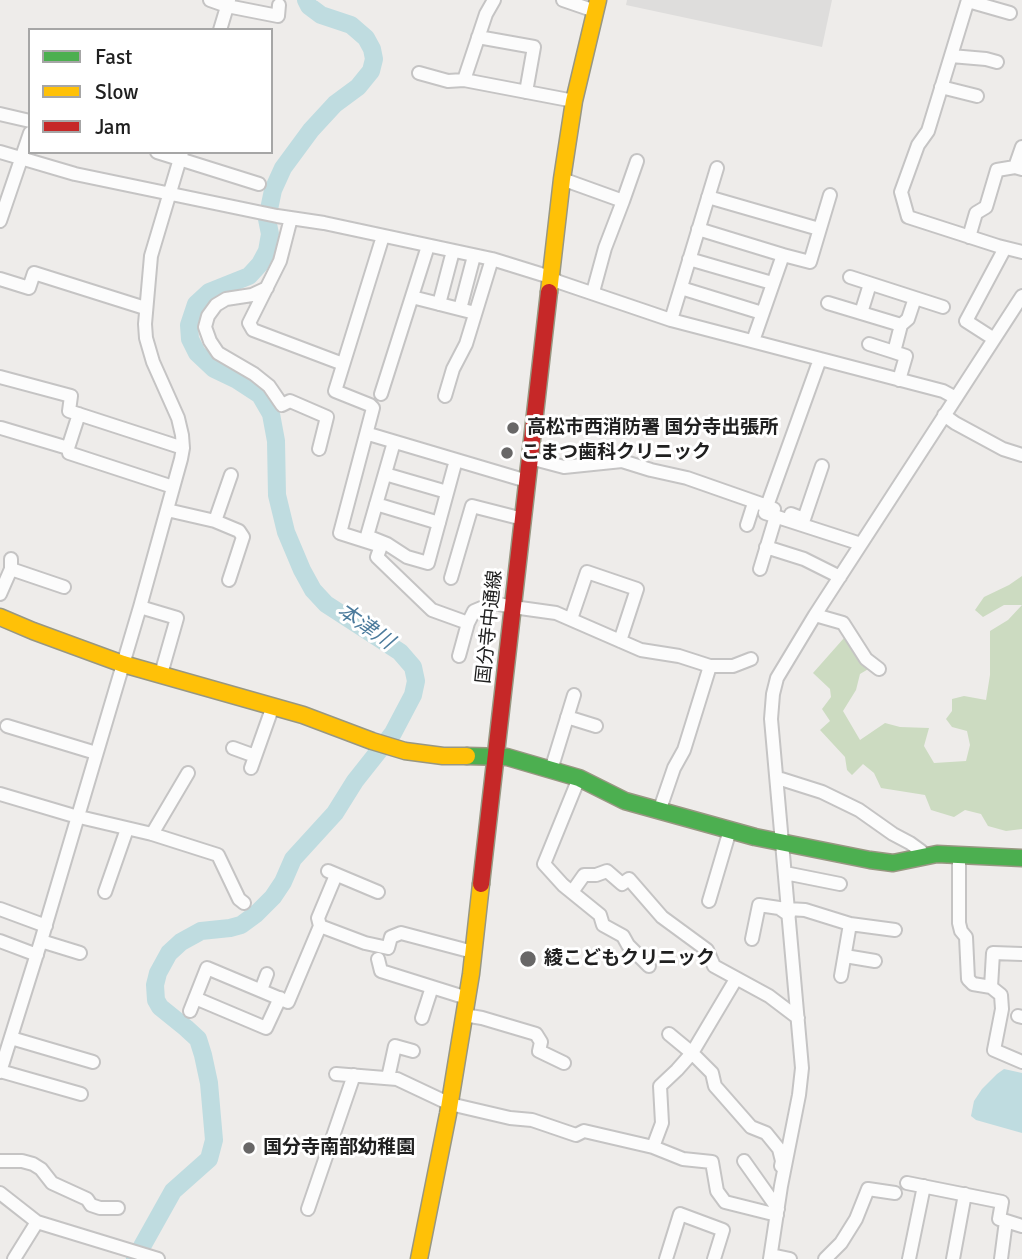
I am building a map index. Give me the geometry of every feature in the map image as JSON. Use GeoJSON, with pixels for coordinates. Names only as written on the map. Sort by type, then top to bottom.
{"type":"FeatureCollection","features":[{"type":"Feature","properties":{"kind":"main road","name":"国分寺中通線"},"geometry":{"type":"LineString","coordinates":[[419,1259],[450,1104],[467,998],[562,179],[574,101],[596,6]]}},
{"type":"Feature","properties":{"kind":"main road"},"geometry":{"type":"LineString","coordinates":[[0,617],[123,664],[303,715],[396,748],[426,755],[507,757],[579,778],[625,801],[782,843],[893,863],[937,854],[1022,858]]}},
{"type":"Feature","properties":{"kind":"street"},"geometry":{"type":"LineString","coordinates":[[210,0],[278,16],[279,5]]}},
{"type":"Feature","properties":{"kind":"street"},"geometry":{"type":"LineString","coordinates":[[464,80],[486,13],[494,0]]}},
{"type":"Feature","properties":{"kind":"street"},"geometry":{"type":"LineString","coordinates":[[563,0],[596,6]]}},
{"type":"Feature","properties":{"kind":"street"},"geometry":{"type":"LineString","coordinates":[[1010,13],[968,1],[928,131],[918,145],[901,192],[908,217],[1022,252]]}},
{"type":"Feature","properties":{"kind":"street"},"geometry":{"type":"LineString","coordinates":[[221,28],[228,3]]}},
{"type":"Feature","properties":{"kind":"street"},"geometry":{"type":"LineString","coordinates":[[478,37],[534,47],[526,92]]}},
{"type":"Feature","properties":{"kind":"street"},"geometry":{"type":"LineString","coordinates":[[951,56],[997,62]]}},
{"type":"Feature","properties":{"kind":"street"},"geometry":{"type":"LineString","coordinates":[[419,73],[448,81],[464,80],[574,101]]}},
{"type":"Feature","properties":{"kind":"street"},"geometry":{"type":"LineString","coordinates":[[941,87],[977,96]]}},
{"type":"Feature","properties":{"kind":"street"},"geometry":{"type":"LineString","coordinates":[[0,114],[28,121]]}},
{"type":"Feature","properties":{"kind":"street"},"geometry":{"type":"LineString","coordinates":[[0,221],[28,139]]}},
{"type":"Feature","properties":{"kind":"street"},"geometry":{"type":"LineString","coordinates":[[969,237],[976,214],[986,207],[997,170],[1019,168],[1022,147]]}},
{"type":"Feature","properties":{"kind":"street"},"geometry":{"type":"LineString","coordinates":[[0,152],[75,174],[492,259],[671,320],[943,391],[956,398]]}},
{"type":"Feature","properties":{"kind":"street"},"geometry":{"type":"LineString","coordinates":[[81,1094],[0,1071],[37,956],[140,607],[183,447],[178,418],[153,362],[146,338],[145,308],[151,256],[181,156],[259,184]]}},
{"type":"Feature","properties":{"kind":"street"},"geometry":{"type":"LineString","coordinates":[[593,292],[605,248],[637,161]]}},
{"type":"Feature","properties":{"kind":"street"},"geometry":{"type":"LineString","coordinates":[[671,320],[717,168]]}},
{"type":"Feature","properties":{"kind":"street"},"geometry":{"type":"LineString","coordinates":[[562,179],[623,201]]}},
{"type":"Feature","properties":{"kind":"street"},"geometry":{"type":"LineString","coordinates":[[698,229],[810,262],[830,195]]}},
{"type":"Feature","properties":{"kind":"street"},"geometry":{"type":"LineString","coordinates":[[708,197],[819,229]]}},
{"type":"Feature","properties":{"kind":"street"},"geometry":{"type":"LineString","coordinates":[[291,218],[280,261],[249,323],[253,330],[343,364]]}},
{"type":"Feature","properties":{"kind":"street"},"geometry":{"type":"LineString","coordinates":[[383,236],[335,391],[373,408],[340,533],[381,546],[377,557],[432,610],[468,623]]}},
{"type":"Feature","properties":{"kind":"street"},"geometry":{"type":"LineString","coordinates":[[381,394],[428,246]]}},
{"type":"Feature","properties":{"kind":"street"},"geometry":{"type":"LineString","coordinates":[[994,339],[966,321],[1005,248]]}},
{"type":"Feature","properties":{"kind":"street"},"geometry":{"type":"LineString","coordinates":[[439,304],[453,251]]}},
{"type":"Feature","properties":{"kind":"street"},"geometry":{"type":"LineString","coordinates":[[753,341],[783,255]]}},
{"type":"Feature","properties":{"kind":"street"},"geometry":{"type":"LineString","coordinates":[[460,309],[474,256]]}},
{"type":"Feature","properties":{"kind":"street"},"geometry":{"type":"LineString","coordinates":[[689,258],[772,284]]}},
{"type":"Feature","properties":{"kind":"street"},"geometry":{"type":"LineString","coordinates":[[445,396],[453,369],[466,344],[492,259]]}},
{"type":"Feature","properties":{"kind":"street"},"geometry":{"type":"LineString","coordinates":[[0,279],[29,288],[34,273],[145,308]]}},
{"type":"Feature","properties":{"kind":"street"},"geometry":{"type":"LineString","coordinates":[[850,277],[943,307]]}},
{"type":"Feature","properties":{"kind":"street"},"geometry":{"type":"LineString","coordinates":[[861,313],[870,284]]}},
{"type":"Feature","properties":{"kind":"street"},"geometry":{"type":"LineString","coordinates":[[267,288],[251,295],[226,299],[216,305],[208,316],[205,327],[218,353],[269,386],[282,405],[290,401],[327,417],[319,449]]}},
{"type":"Feature","properties":{"kind":"street"},"geometry":{"type":"LineString","coordinates":[[681,288],[762,313]]}},
{"type":"Feature","properties":{"kind":"street"},"geometry":{"type":"LineString","coordinates":[[790,1259],[771,1257],[802,1068],[771,719],[773,694],[781,670],[815,615],[1022,296]]}},
{"type":"Feature","properties":{"kind":"street"},"geometry":{"type":"LineString","coordinates":[[412,297],[475,313]]}},
{"type":"Feature","properties":{"kind":"street"},"geometry":{"type":"LineString","coordinates":[[894,352],[901,325],[908,319],[915,298]]}},
{"type":"Feature","properties":{"kind":"street"},"geometry":{"type":"LineString","coordinates":[[828,303],[901,325]]}},
{"type":"Feature","properties":{"kind":"street"},"geometry":{"type":"LineString","coordinates":[[869,344],[906,356],[899,380]]}},
{"type":"Feature","properties":{"kind":"street"},"geometry":{"type":"LineString","coordinates":[[760,569],[766,547],[765,508],[820,359]]}},
{"type":"Feature","properties":{"kind":"street"},"geometry":{"type":"LineString","coordinates":[[0,377],[71,396],[69,411],[183,447]]}},
{"type":"Feature","properties":{"kind":"street"},"geometry":{"type":"LineString","coordinates":[[79,414],[68,448],[69,453],[173,486]]}},
{"type":"Feature","properties":{"kind":"street"},"geometry":{"type":"LineString","coordinates":[[944,415],[1003,449],[1022,455]]}},
{"type":"Feature","properties":{"kind":"street"},"geometry":{"type":"LineString","coordinates":[[1,428],[68,448]]}},
{"type":"Feature","properties":{"kind":"street"},"geometry":{"type":"LineString","coordinates":[[372,435],[527,481]]}},
{"type":"Feature","properties":{"kind":"street"},"geometry":{"type":"LineString","coordinates":[[394,442],[367,536],[417,560],[428,563],[456,460]]}},
{"type":"Feature","properties":{"kind":"street"},"geometry":{"type":"LineString","coordinates":[[530,458],[564,467],[622,461],[687,478],[861,544]]}},
{"type":"Feature","properties":{"kind":"street"},"geometry":{"type":"LineString","coordinates":[[765,508],[804,519],[822,467]]}},
{"type":"Feature","properties":{"kind":"street"},"geometry":{"type":"LineString","coordinates":[[385,474],[447,492]]}},
{"type":"Feature","properties":{"kind":"street"},"geometry":{"type":"LineString","coordinates":[[215,521],[231,475]]}},
{"type":"Feature","properties":{"kind":"street"},"geometry":{"type":"LineString","coordinates":[[376,504],[439,523]]}},
{"type":"Feature","properties":{"kind":"street"},"geometry":{"type":"LineString","coordinates":[[451,578],[472,506],[523,519]]}},
{"type":"Feature","properties":{"kind":"street"},"geometry":{"type":"LineString","coordinates":[[747,525],[765,508]]}},
{"type":"Feature","properties":{"kind":"street"},"geometry":{"type":"LineString","coordinates":[[167,510],[215,521],[239,531],[243,537],[229,580]]}},
{"type":"Feature","properties":{"kind":"street"},"geometry":{"type":"LineString","coordinates":[[766,547],[804,559],[840,577]]}},
{"type":"Feature","properties":{"kind":"street"},"geometry":{"type":"LineString","coordinates":[[0,594],[11,564],[64,587]]}},
{"type":"Feature","properties":{"kind":"street"},"geometry":{"type":"LineString","coordinates":[[571,619],[587,572],[637,589],[620,641]]}},
{"type":"Feature","properties":{"kind":"street"},"geometry":{"type":"LineString","coordinates":[[459,656],[474,611],[493,603],[556,613],[641,650],[679,656],[709,666],[733,666],[751,659]]}},
{"type":"Feature","properties":{"kind":"street"},"geometry":{"type":"LineString","coordinates":[[140,607],[177,618],[161,674]]}},
{"type":"Feature","properties":{"kind":"street"},"geometry":{"type":"LineString","coordinates":[[815,615],[843,623],[866,659],[879,668]]}},
{"type":"Feature","properties":{"kind":"street"},"geometry":{"type":"LineString","coordinates":[[657,810],[684,750],[709,666]]}},
{"type":"Feature","properties":{"kind":"street"},"geometry":{"type":"LineString","coordinates":[[551,770],[574,695]]}},
{"type":"Feature","properties":{"kind":"street"},"geometry":{"type":"LineString","coordinates":[[233,748],[253,762],[273,706]]}},
{"type":"Feature","properties":{"kind":"street"},"geometry":{"type":"LineString","coordinates":[[567,717],[596,726]]}},
{"type":"Feature","properties":{"kind":"street"},"geometry":{"type":"LineString","coordinates":[[6,726],[96,753]]}},
{"type":"Feature","properties":{"kind":"street"},"geometry":{"type":"LineString","coordinates":[[152,834],[188,772]]}},
{"type":"Feature","properties":{"kind":"street"},"geometry":{"type":"LineString","coordinates":[[579,778],[544,864],[563,885],[600,915],[603,925],[623,936]]}},
{"type":"Feature","properties":{"kind":"street"},"geometry":{"type":"LineString","coordinates":[[777,779],[822,792],[859,810],[910,843],[921,851],[924,857]]}},
{"type":"Feature","properties":{"kind":"street"},"geometry":{"type":"LineString","coordinates":[[0,794],[152,834],[218,855],[244,904]]}},
{"type":"Feature","properties":{"kind":"street"},"geometry":{"type":"LineString","coordinates":[[105,892],[127,829]]}},
{"type":"Feature","properties":{"kind":"street"},"geometry":{"type":"LineString","coordinates":[[709,901],[730,830]]}},
{"type":"Feature","properties":{"kind":"street"},"geometry":{"type":"LineString","coordinates":[[959,855],[959,923],[966,937],[968,979],[973,984],[991,987],[1001,995],[1002,1009],[994,1050],[1022,1062]]}},
{"type":"Feature","properties":{"kind":"street"},"geometry":{"type":"LineString","coordinates":[[572,892],[584,875],[607,872],[622,884],[629,878],[662,917],[707,950],[714,967],[769,996],[798,1018]]}},
{"type":"Feature","properties":{"kind":"street"},"geometry":{"type":"LineString","coordinates":[[190,1011],[207,968],[288,1002],[320,926],[318,918],[332,873],[378,892]]}},
{"type":"Feature","properties":{"kind":"street"},"geometry":{"type":"LineString","coordinates":[[785,873],[840,884]]}},
{"type":"Feature","properties":{"kind":"street"},"geometry":{"type":"LineString","coordinates":[[752,939],[759,905],[788,912],[805,910],[850,924],[895,930]]}},
{"type":"Feature","properties":{"kind":"street"},"geometry":{"type":"LineString","coordinates":[[610,908],[608,914],[611,922],[628,945],[649,966]]}},
{"type":"Feature","properties":{"kind":"street"},"geometry":{"type":"LineString","coordinates":[[0,909],[46,926]]}},
{"type":"Feature","properties":{"kind":"street"},"geometry":{"type":"LineString","coordinates":[[841,976],[850,924]]}},
{"type":"Feature","properties":{"kind":"street"},"geometry":{"type":"LineString","coordinates":[[320,926],[365,943],[388,948],[391,937],[401,933],[473,952]]}},
{"type":"Feature","properties":{"kind":"street"},"geometry":{"type":"LineString","coordinates":[[0,941],[37,956]]}},
{"type":"Feature","properties":{"kind":"street"},"geometry":{"type":"LineString","coordinates":[[41,941],[80,953]]}},
{"type":"Feature","properties":{"kind":"street"},"geometry":{"type":"LineString","coordinates":[[991,987],[993,953],[1022,954]]}},
{"type":"Feature","properties":{"kind":"street"},"geometry":{"type":"LineString","coordinates":[[845,957],[875,961]]}},
{"type":"Feature","properties":{"kind":"street"},"geometry":{"type":"LineString","coordinates":[[378,960],[381,971],[467,998]]}},
{"type":"Feature","properties":{"kind":"street"},"geometry":{"type":"LineString","coordinates":[[261,990],[268,974]]}},
{"type":"Feature","properties":{"kind":"street"},"geometry":{"type":"LineString","coordinates":[[653,1147],[662,1123],[660,1086],[692,1053],[736,979]]}},
{"type":"Feature","properties":{"kind":"street"},"geometry":{"type":"LineString","coordinates":[[422,1018],[432,987]]}},
{"type":"Feature","properties":{"kind":"street"},"geometry":{"type":"LineString","coordinates":[[195,998],[266,1028],[280,998]]}},
{"type":"Feature","properties":{"kind":"street"},"geometry":{"type":"LineString","coordinates":[[464,1015],[536,1034],[541,1042],[539,1051],[564,1063]]}},
{"type":"Feature","properties":{"kind":"street"},"geometry":{"type":"LineString","coordinates":[[669,1034],[712,1073],[715,1086],[751,1127],[766,1133],[779,1149],[782,1161],[778,1182],[781,1186]]}},
{"type":"Feature","properties":{"kind":"street"},"geometry":{"type":"LineString","coordinates":[[11,1038],[93,1062]]}},
{"type":"Feature","properties":{"kind":"street"},"geometry":{"type":"LineString","coordinates":[[387,1078],[395,1046],[413,1051]]}},
{"type":"Feature","properties":{"kind":"street"},"geometry":{"type":"LineString","coordinates":[[336,1074],[397,1079],[450,1104],[510,1118],[532,1120],[576,1135],[584,1131],[653,1147],[683,1159],[712,1162],[717,1191],[725,1202],[778,1212]]}},
{"type":"Feature","properties":{"kind":"street"},"geometry":{"type":"LineString","coordinates":[[308,1209],[354,1075]]}},
{"type":"Feature","properties":{"kind":"street"},"geometry":{"type":"LineString","coordinates":[[0,1161],[33,1164],[52,1183],[87,1199],[91,1205],[118,1208]]}},
{"type":"Feature","properties":{"kind":"street"},"geometry":{"type":"LineString","coordinates":[[744,1161],[778,1212]]}},
{"type":"Feature","properties":{"kind":"street"},"geometry":{"type":"LineString","coordinates":[[908,1183],[1002,1202],[999,1219],[1022,1226]]}},
{"type":"Feature","properties":{"kind":"street"},"geometry":{"type":"LineString","coordinates":[[909,1259],[924,1186]]}},
{"type":"Feature","properties":{"kind":"street"},"geometry":{"type":"LineString","coordinates":[[825,1259],[841,1243],[856,1219],[868,1189],[895,1193]]}},
{"type":"Feature","properties":{"kind":"street"},"geometry":{"type":"LineString","coordinates":[[0,1193],[37,1222],[152,1257]]}},
{"type":"Feature","properties":{"kind":"street"},"geometry":{"type":"LineString","coordinates":[[953,1259],[965,1194]]}},
{"type":"Feature","properties":{"kind":"street"},"geometry":{"type":"LineString","coordinates":[[666,1259],[680,1214],[723,1230],[713,1259]]}},
{"type":"Feature","properties":{"kind":"street"},"geometry":{"type":"LineString","coordinates":[[14,1259],[37,1222]]}},
{"type":"Feature","properties":{"kind":"street"},"geometry":{"type":"LineString","coordinates":[[1001,1259],[1006,1222]]}},
{"type":"Feature","properties":{"kind":"green space"},"geometry":{"type":"Polygon","coordinates":[[[1022,576],[1022,605],[1004,605],[983,617],[975,610],[984,597],[1022,576]]]}},
{"type":"Feature","properties":{"kind":"green space"},"geometry":{"type":"Polygon","coordinates":[[[1022,605],[1022,829],[1006,831],[988,826],[981,814],[965,810],[954,817],[931,810],[925,795],[881,788],[874,773],[863,764],[852,775],[847,770],[845,757],[820,730],[830,721],[822,709],[831,697],[830,689],[813,673],[844,638],[870,668],[860,674],[856,690],[843,711],[860,740],[885,723],[900,727],[929,728],[924,746],[934,763],[966,761],[970,745],[967,731],[952,727],[946,719],[952,711],[952,699],[964,696],[986,700],[990,675],[990,631],[1008,620],[1022,605]]]}},
{"type":"Feature","properties":{"kind":"shaded area"},"geometry":{"type":"Polygon","coordinates":[[[627,0],[832,0],[822,47],[626,5],[627,0]]]}},
{"type":"Feature","properties":{"kind":"water"},"geometry":{"type":"Polygon","coordinates":[[[1004,1069],[1022,1073],[1022,1133],[976,1120],[971,1116],[974,1101],[982,1089],[1004,1069]]]}},
{"type":"Feature","properties":{"kind":"waterway","name":"本津川"},"geometry":{"type":"LineString","coordinates":[[135,1259],[173,1191],[209,1159],[214,1140],[209,1083],[198,1039],[160,1007],[156,1000],[155,985],[158,973],[169,953],[181,942],[201,931],[241,925],[273,897],[293,859],[335,813],[355,781],[393,733],[413,695],[416,681],[413,667],[400,652],[326,604],[313,590],[286,532],[277,495],[276,441],[271,414],[260,395],[214,369],[197,353],[190,339],[189,325],[196,304],[209,292],[249,276],[260,264],[267,251],[270,234],[267,219],[273,190],[283,168],[311,130],[335,104],[358,87],[371,71],[374,59],[366,38],[351,25],[321,15],[309,6],[306,0]]}},
{"type":"Feature","properties":{"kind":"traffic: fast"},"geometry":{"type":"LineString","coordinates":[[467,756],[507,757],[579,778],[625,801],[755,837],[870,860],[893,863],[937,854],[1022,858]]}},
{"type":"Feature","properties":{"kind":"traffic: slow"},"geometry":{"type":"LineString","coordinates":[[549,292],[574,101],[598,0]]}},
{"type":"Feature","properties":{"kind":"traffic: slow"},"geometry":{"type":"LineString","coordinates":[[0,617],[123,664],[303,715],[405,751],[467,756]]}},
{"type":"Feature","properties":{"kind":"traffic: slow"},"geometry":{"type":"LineString","coordinates":[[419,1259],[448,1114],[471,974],[481,884]]}},
{"type":"Feature","properties":{"kind":"traffic: jam"},"geometry":{"type":"LineString","coordinates":[[481,884],[549,292]]}},
{"type":"Feature","properties":{"kind":"place","name":"高松市西消防署 国分寺出張所"},"geometry":{"type":"Point","coordinates":[513,428]}},
{"type":"Feature","properties":{"kind":"place","name":"こまつ歯科クリニック"},"geometry":{"type":"Point","coordinates":[507,453]}},
{"type":"Feature","properties":{"kind":"place","name":"綾こどもクリニック"},"geometry":{"type":"Point","coordinates":[528,959]}},
{"type":"Feature","properties":{"kind":"place","name":"国分寺南部幼稚園"},"geometry":{"type":"Point","coordinates":[249,1148]}}]}
